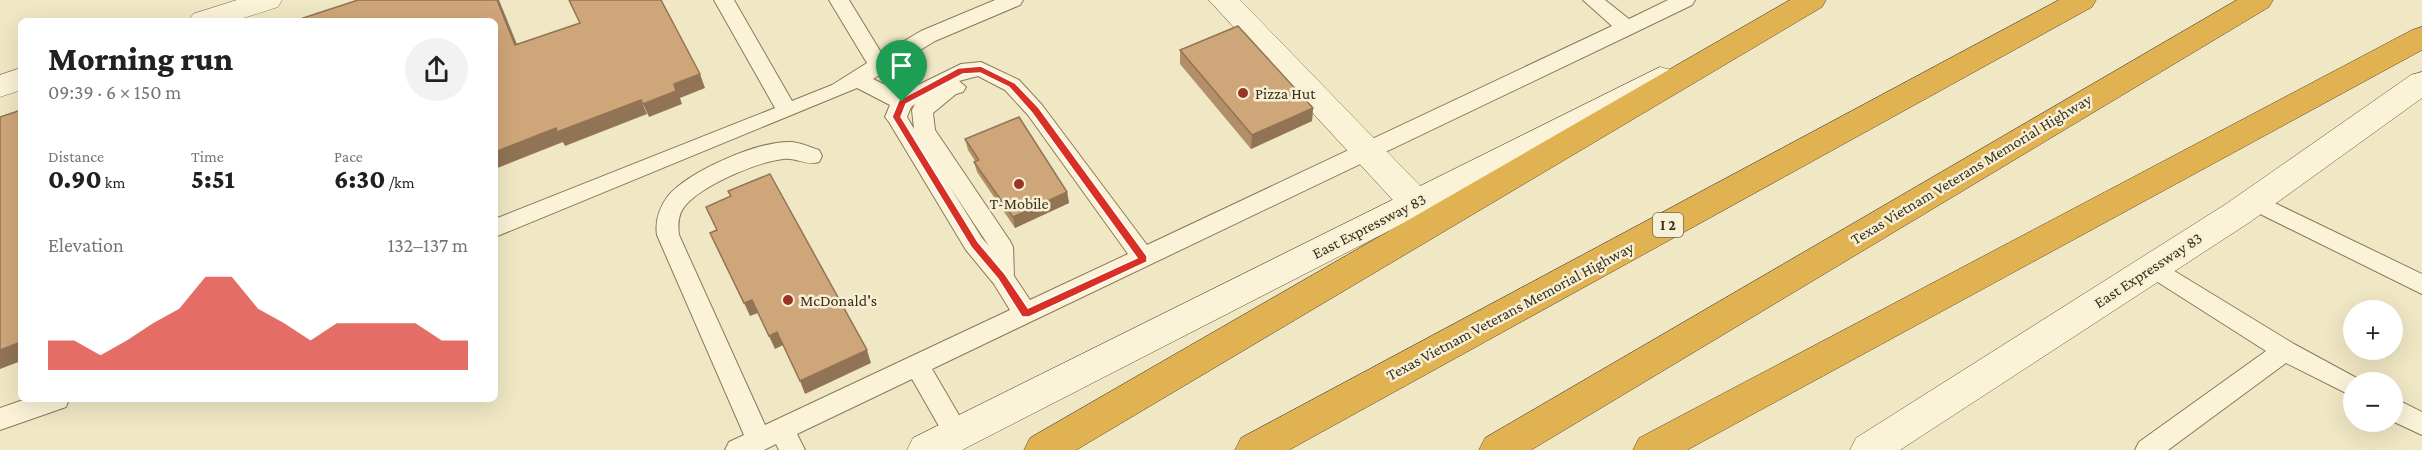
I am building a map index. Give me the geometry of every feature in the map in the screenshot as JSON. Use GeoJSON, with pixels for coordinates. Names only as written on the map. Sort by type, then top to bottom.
{"type":"FeatureCollection","features":[{"type":"Feature","properties":{"kind":"highway"},"geometry":{"type":"LineString","coordinates":[[1043,450],[1812,0]]}},
{"type":"Feature","properties":{"kind":"highway","name":"Texas Vietnam Veterans Memorial Highway"},"geometry":{"type":"LineString","coordinates":[[1254,450],[2082,0]]}},
{"type":"Feature","properties":{"kind":"highway","name":"Texas Vietnam Veterans Memorial Highway"},"geometry":{"type":"LineString","coordinates":[[1498,450],[2259,0]]}},
{"type":"Feature","properties":{"kind":"highway"},"geometry":{"type":"LineString","coordinates":[[1652,450],[2422,37]]}},
{"type":"Feature","properties":{"kind":"main road"},"geometry":{"type":"LineString","coordinates":[[212,18],[268,0]]}},
{"type":"Feature","properties":{"kind":"main road"},"geometry":{"type":"LineString","coordinates":[[1223,0],[1416,203]]}},
{"type":"Feature","properties":{"kind":"main road","name":"East Expressway 83"},"geometry":{"type":"LineString","coordinates":[[926,450],[1812,0]]}},
{"type":"Feature","properties":{"kind":"main road"},"geometry":{"type":"LineString","coordinates":[[0,86],[18,81]]}},
{"type":"Feature","properties":{"kind":"main road","name":"East Expressway 83"},"geometry":{"type":"LineString","coordinates":[[1869,450],[2254,201],[2422,83]]}},
{"type":"Feature","properties":{"kind":"lane"},"geometry":{"type":"LineString","coordinates":[[724,0],[787,111]]}},
{"type":"Feature","properties":{"kind":"lane"},"geometry":{"type":"LineString","coordinates":[[839,0],[879,66]]}},
{"type":"Feature","properties":{"kind":"lane"},"geometry":{"type":"LineString","coordinates":[[1593,0],[1627,28]]}},
{"type":"Feature","properties":{"kind":"lane"},"geometry":{"type":"LineString","coordinates":[[811,156],[795,150],[777,151],[700,182],[676,202],[666,224],[668,235],[749,445],[788,440],[917,366],[1685,0]]}},
{"type":"Feature","properties":{"kind":"lane"},"geometry":{"type":"LineString","coordinates":[[498,227],[787,111],[858,80],[928,36],[1008,1]]}},
{"type":"Feature","properties":{"kind":"lane"},"geometry":{"type":"LineString","coordinates":[[1026,314],[1002,277],[974,244],[896,117],[902,102],[961,70],[981,69],[1012,85],[1035,110],[1144,259]]}},
{"type":"Feature","properties":{"kind":"lane"},"geometry":{"type":"LineString","coordinates":[[858,80],[902,102]]}},
{"type":"Feature","properties":{"kind":"lane"},"geometry":{"type":"LineString","coordinates":[[1002,277],[1002,247],[925,132],[922,110],[949,89],[978,82],[995,86],[1018,100],[1063,170],[1083,178]]}},
{"type":"Feature","properties":{"kind":"lane"},"geometry":{"type":"LineString","coordinates":[[2254,201],[2422,285]]}},
{"type":"Feature","properties":{"kind":"lane"},"geometry":{"type":"LineString","coordinates":[[2153,267],[2285,351],[2343,381]]}},
{"type":"Feature","properties":{"kind":"lane"},"geometry":{"type":"LineString","coordinates":[[2148,450],[2285,351]]}},
{"type":"Feature","properties":{"kind":"lane"},"geometry":{"type":"LineString","coordinates":[[917,366],[957,434]]}},
{"type":"Feature","properties":{"kind":"lane"},"geometry":{"type":"LineString","coordinates":[[0,419],[48,402]]}},
{"type":"Feature","properties":{"kind":"lane"},"geometry":{"type":"LineString","coordinates":[[2403,414],[2422,424]]}},
{"type":"Feature","properties":{"kind":"building"},"geometry":{"type":"Polygon","coordinates":[[[358,0],[497,0],[515,45],[580,23],[569,0],[661,0],[700,74],[674,84],[676,91],[643,104],[641,100],[557,132],[556,128],[498,151],[498,18],[303,18],[358,0]]]}},
{"type":"Feature","properties":{"kind":"building","name":"Pizza Hut"},"geometry":{"type":"Polygon","coordinates":[[[1238,26],[1313,108],[1252,135],[1180,50],[1238,26]]]}},
{"type":"Feature","properties":{"kind":"building"},"geometry":{"type":"Polygon","coordinates":[[[18,111],[18,343],[0,350],[0,117],[18,111]]]}},
{"type":"Feature","properties":{"kind":"building","name":"T-Mobile"},"geometry":{"type":"Polygon","coordinates":[[[1019,117],[1067,192],[1013,217],[974,162],[979,160],[965,139],[1019,117]]]}},
{"type":"Feature","properties":{"kind":"building","name":"McDonald's"},"geometry":{"type":"Polygon","coordinates":[[[770,174],[867,350],[800,381],[777,332],[769,336],[752,300],[744,303],[710,233],[717,230],[706,207],[731,196],[728,191],[770,174]]]}},
{"type":"Feature","properties":{"kind":"place","name":"Pizza Hut"},"geometry":{"type":"Point","coordinates":[1243,93]}},
{"type":"Feature","properties":{"kind":"place","name":"T-Mobile"},"geometry":{"type":"Point","coordinates":[1019,184]}},
{"type":"Feature","properties":{"kind":"place","name":"McDonald's"},"geometry":{"type":"Point","coordinates":[788,300]}},
{"type":"Feature","properties":{"kind":"route"},"geometry":{"type":"LineString","coordinates":[[981,69],[1012,85],[1035,110],[1100,202],[1144,259],[1026,314],[1002,277],[974,244],[896,117],[902,102],[961,70],[981,69]]}}]}
